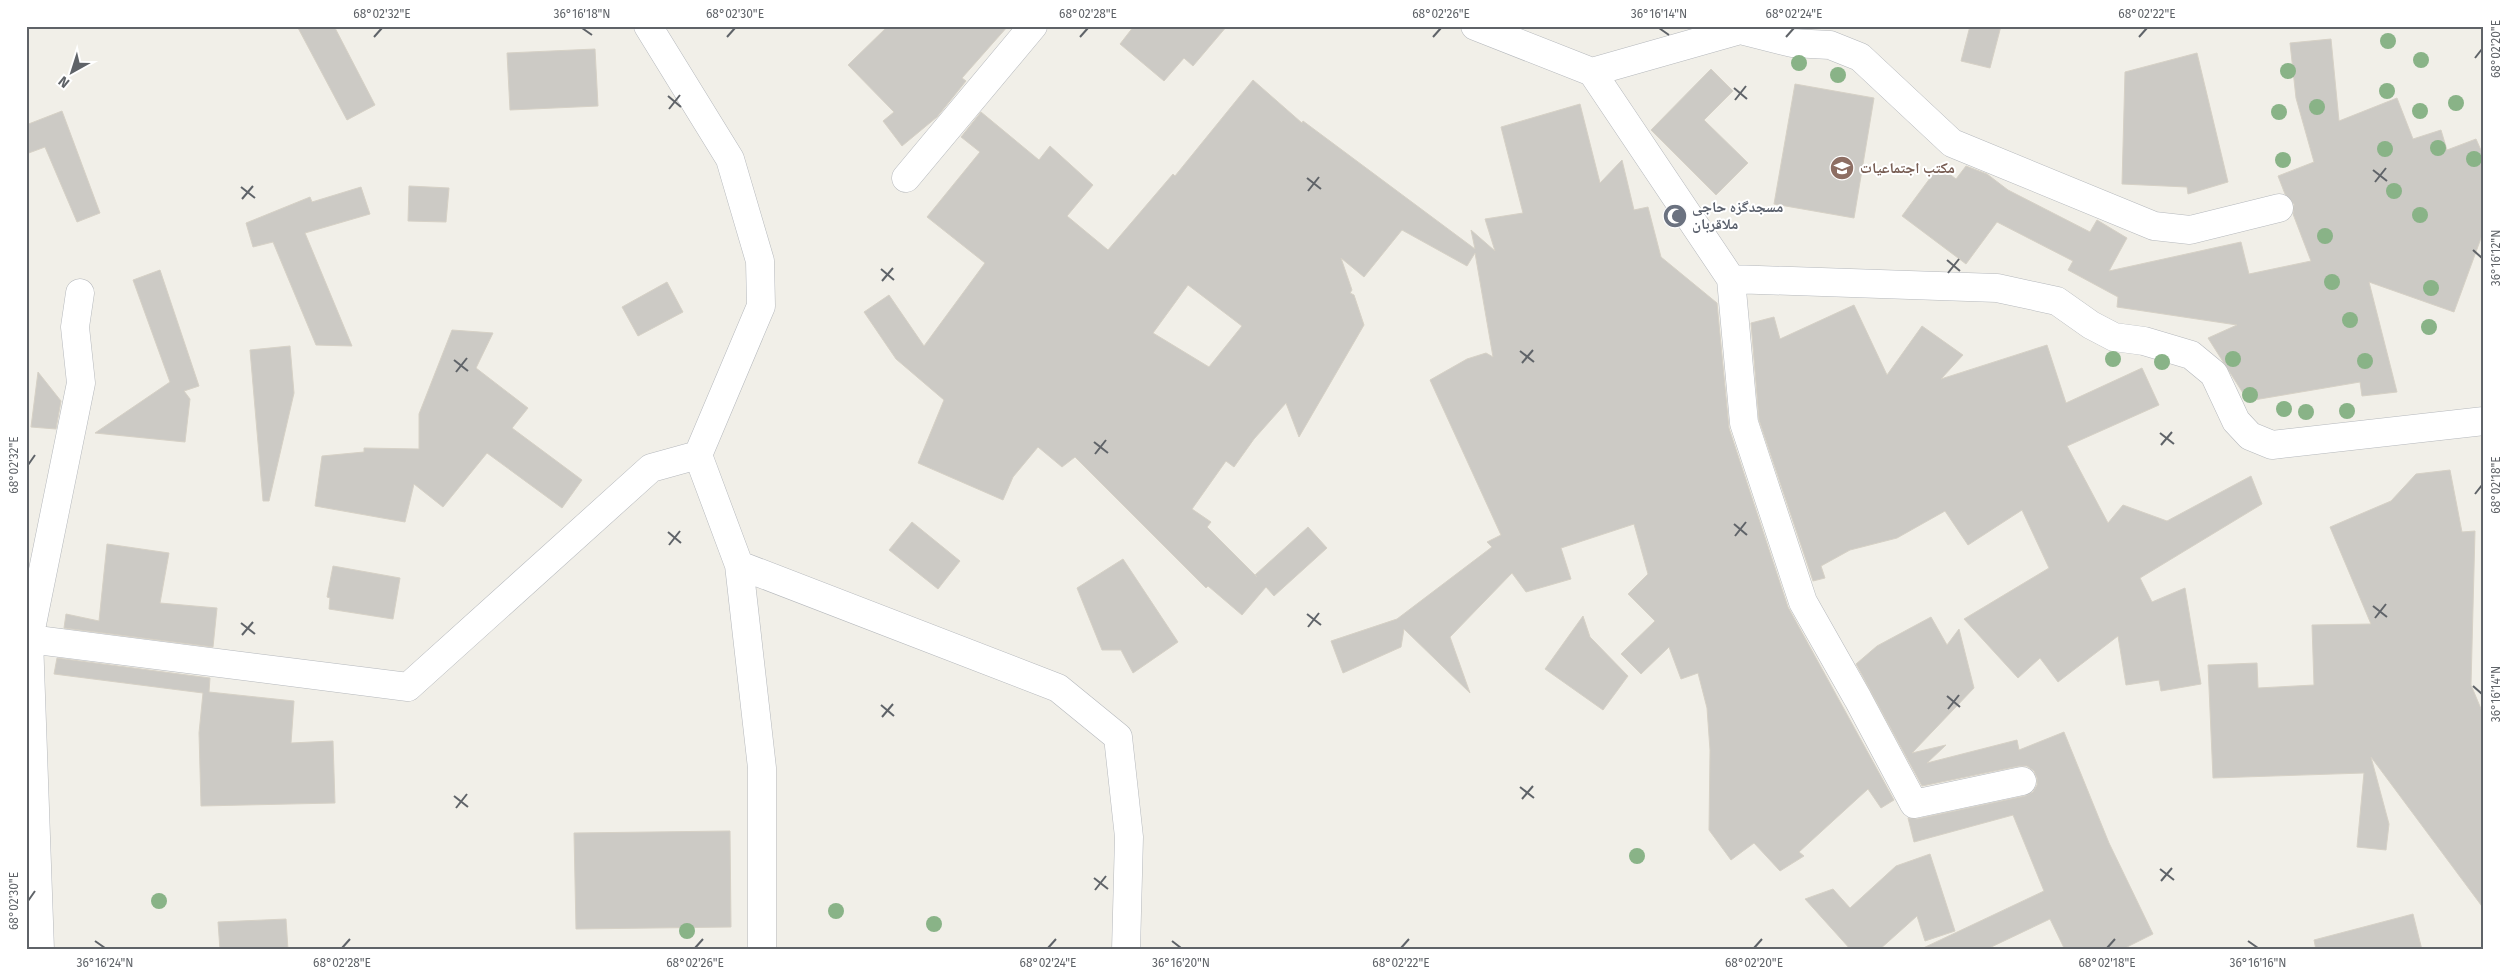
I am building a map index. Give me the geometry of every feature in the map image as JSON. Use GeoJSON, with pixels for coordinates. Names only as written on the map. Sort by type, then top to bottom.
{"type":"FeatureCollection","features":[{"type":"Feature","properties":{"kind":"street"},"geometry":{"type":"LineString","coordinates":[[648,26],[730,159],[760,260],[761,306],[698,455],[738,565],[762,768],[762,950]]}},
{"type":"Feature","properties":{"kind":"street"},"geometry":{"type":"LineString","coordinates":[[906,178],[1034,26]]}},
{"type":"Feature","properties":{"kind":"street"},"geometry":{"type":"LineString","coordinates":[[1474,26],[1592,72],[1731,279],[1744,423],[1803,602],[1914,804],[2022,781]]}},
{"type":"Feature","properties":{"kind":"street"},"geometry":{"type":"LineString","coordinates":[[1592,72],[1741,27],[1792,43],[1830,45],[1860,57],[1952,143],[2154,226],[2190,230],[2279,208]]}},
{"type":"Feature","properties":{"kind":"street"},"geometry":{"type":"LineString","coordinates":[[1731,279],[1997,288],[2057,301],[2091,325],[2114,337],[2144,341],[2191,355],[2214,374],[2236,421],[2250,436],[2272,445],[2484,421]]}},
{"type":"Feature","properties":{"kind":"street"},"geometry":{"type":"LineString","coordinates":[[40,950],[27,638],[82,383],[75,327],[80,293]]}},
{"type":"Feature","properties":{"kind":"street"},"geometry":{"type":"LineString","coordinates":[[27,638],[408,688],[651,468],[698,455]]}},
{"type":"Feature","properties":{"kind":"street"},"geometry":{"type":"LineString","coordinates":[[738,565],[1058,688],[1118,737],[1129,838],[1126,950]]}},
{"type":"Feature","properties":{"kind":"building"},"geometry":{"type":"Polygon","coordinates":[[[297,26],[334,26],[375,105],[347,120],[297,26]]]}},
{"type":"Feature","properties":{"kind":"building"},"geometry":{"type":"Polygon","coordinates":[[[888,26],[1008,26],[962,78],[966,81],[937,117],[902,146],[883,121],[894,112],[848,65],[888,26]]]}},
{"type":"Feature","properties":{"kind":"building"},"geometry":{"type":"Polygon","coordinates":[[[1134,26],[1227,26],[1193,66],[1184,58],[1164,81],[1120,44],[1134,26]]]}},
{"type":"Feature","properties":{"kind":"building"},"geometry":{"type":"Polygon","coordinates":[[[1970,26],[2001,26],[1990,68],[1961,61],[1970,26]]]}},
{"type":"Feature","properties":{"kind":"building"},"geometry":{"type":"Polygon","coordinates":[[[2331,39],[2339,121],[2397,98],[2413,139],[2441,130],[2447,150],[2476,139],[2484,157],[2484,230],[2454,312],[2369,282],[2397,392],[2362,396],[2360,382],[2248,401],[2208,338],[2237,325],[2117,307],[2118,297],[2068,270],[2073,261],[1997,222],[1966,264],[1902,216],[1939,166],[1956,179],[1966,166],[1987,174],[2008,190],[2090,232],[2097,220],[2127,238],[2109,271],[2241,242],[2249,274],[2311,261],[2293,214],[2294,204],[2285,194],[2278,176],[2314,162],[2296,98],[2290,43],[2331,39]]]}},
{"type":"Feature","properties":{"kind":"building"},"geometry":{"type":"Polygon","coordinates":[[[595,49],[598,106],[510,110],[507,53],[595,49]]]}},
{"type":"Feature","properties":{"kind":"building"},"geometry":{"type":"Polygon","coordinates":[[[2197,53],[2228,182],[2188,194],[2187,187],[2122,184],[2125,72],[2197,53]]]}},
{"type":"Feature","properties":{"kind":"building"},"geometry":{"type":"Polygon","coordinates":[[[1711,69],[1733,91],[1704,120],[1748,163],[1716,195],[1651,130],[1711,69]]]}},
{"type":"Feature","properties":{"kind":"building"},"geometry":{"type":"Polygon","coordinates":[[[1253,80],[1302,123],[1303,121],[1475,249],[1471,230],[1495,251],[1485,219],[1523,213],[1501,127],[1580,104],[1600,183],[1622,160],[1634,210],[1648,207],[1661,257],[1717,303],[1729,428],[1788,607],[1894,800],[1881,808],[1868,789],[1799,852],[1804,856],[1780,871],[1754,843],[1731,860],[1709,830],[1710,750],[1707,708],[1698,673],[1681,679],[1669,647],[1641,674],[1621,654],[1655,621],[1628,594],[1648,574],[1634,524],[1561,548],[1571,579],[1526,592],[1512,573],[1450,637],[1470,693],[1404,629],[1401,647],[1343,673],[1331,641],[1397,619],[1492,547],[1487,542],[1501,535],[1430,380],[1467,359],[1486,353],[1493,357],[1475,253],[1467,266],[1402,230],[1364,277],[1341,258],[1352,290],[1350,293],[1354,295],[1364,325],[1299,437],[1286,403],[1254,439],[1234,467],[1226,461],[1192,509],[1211,522],[1207,527],[1255,575],[1308,527],[1327,548],[1274,596],[1266,587],[1242,615],[1208,586],[1206,588],[1075,457],[1062,467],[1038,447],[1013,477],[1003,500],[918,463],[944,400],[896,359],[864,312],[889,295],[924,346],[985,263],[927,217],[980,152],[961,137],[981,112],[1039,160],[1050,146],[1093,185],[1067,216],[1108,250],[1173,174],[1175,176],[1253,80]],[[1188,285],[1153,333],[1209,367],[1242,326],[1188,285]]]}},
{"type":"Feature","properties":{"kind":"building"},"geometry":{"type":"Polygon","coordinates":[[[1795,84],[1874,98],[1854,218],[1774,204],[1795,84]]]}},
{"type":"Feature","properties":{"kind":"building"},"geometry":{"type":"Polygon","coordinates":[[[62,111],[100,213],[77,222],[45,147],[26,154],[26,125],[62,111]]]}},
{"type":"Feature","properties":{"kind":"building"},"geometry":{"type":"Polygon","coordinates":[[[409,186],[449,188],[446,222],[408,221],[409,186]]]}},
{"type":"Feature","properties":{"kind":"building"},"geometry":{"type":"Polygon","coordinates":[[[361,187],[370,214],[305,233],[352,346],[316,345],[273,242],[253,247],[246,223],[310,197],[312,202],[361,187]]]}},
{"type":"Feature","properties":{"kind":"building"},"geometry":{"type":"Polygon","coordinates":[[[160,270],[199,386],[184,391],[190,399],[185,442],[95,433],[170,382],[133,280],[160,270]]]}},
{"type":"Feature","properties":{"kind":"building"},"geometry":{"type":"Polygon","coordinates":[[[667,282],[683,312],[638,336],[622,307],[667,282]]]}},
{"type":"Feature","properties":{"kind":"building"},"geometry":{"type":"Polygon","coordinates":[[[1854,305],[1887,375],[1922,326],[1963,355],[1941,379],[2047,345],[2066,403],[2142,368],[2159,405],[2067,446],[2108,523],[2123,505],[2167,521],[2251,476],[2262,504],[2140,578],[2152,602],[2185,588],[2201,684],[2161,691],[2159,680],[2126,685],[2118,636],[2058,682],[2040,658],[2018,678],[1964,619],[2049,568],[2022,510],[1968,545],[1945,511],[1897,538],[1850,550],[1821,566],[1825,578],[1813,581],[1759,420],[1751,323],[1774,317],[1780,339],[1854,305]]]}},
{"type":"Feature","properties":{"kind":"building"},"geometry":{"type":"Polygon","coordinates":[[[452,330],[493,333],[476,368],[528,408],[512,428],[582,480],[562,508],[487,453],[443,507],[414,484],[405,522],[315,506],[322,456],[364,452],[364,448],[419,449],[419,414],[452,330]]]}},
{"type":"Feature","properties":{"kind":"building"},"geometry":{"type":"Polygon","coordinates":[[[290,346],[294,393],[269,501],[263,501],[250,350],[290,346]]]}},
{"type":"Feature","properties":{"kind":"building"},"geometry":{"type":"Polygon","coordinates":[[[38,372],[61,401],[56,429],[31,427],[38,372]]]}},
{"type":"Feature","properties":{"kind":"building"},"geometry":{"type":"Polygon","coordinates":[[[2450,470],[2462,532],[2475,531],[2471,685],[2484,716],[2484,909],[2371,757],[2389,824],[2386,850],[2357,847],[2364,773],[2213,778],[2208,665],[2257,663],[2258,688],[2314,685],[2312,625],[2371,624],[2330,527],[2391,501],[2416,474],[2450,470]]]}},
{"type":"Feature","properties":{"kind":"building"},"geometry":{"type":"Polygon","coordinates":[[[912,522],[960,561],[938,589],[889,550],[912,522]]]}},
{"type":"Feature","properties":{"kind":"building"},"geometry":{"type":"Polygon","coordinates":[[[107,544],[169,553],[160,603],[217,608],[213,647],[64,628],[66,614],[99,621],[107,544]]]}},
{"type":"Feature","properties":{"kind":"building"},"geometry":{"type":"Polygon","coordinates":[[[1123,559],[1178,642],[1133,673],[1121,650],[1102,650],[1077,588],[1123,559]]]}},
{"type":"Feature","properties":{"kind":"building"},"geometry":{"type":"Polygon","coordinates":[[[333,566],[400,578],[393,619],[329,609],[330,598],[327,597],[333,566]]]}},
{"type":"Feature","properties":{"kind":"building"},"geometry":{"type":"Polygon","coordinates":[[[1583,616],[1590,637],[1628,676],[1603,710],[1545,669],[1583,616]]]}},
{"type":"Feature","properties":{"kind":"building"},"geometry":{"type":"Polygon","coordinates":[[[1931,617],[1947,645],[1959,629],[1974,688],[1912,753],[1946,745],[1927,763],[2017,740],[2019,750],[2064,732],[2109,843],[2153,934],[2121,950],[2065,950],[2050,919],[1985,950],[1919,950],[2044,891],[2013,815],[1914,842],[1908,818],[1917,819],[2025,796],[2033,792],[2037,785],[2034,771],[2027,766],[2019,766],[1922,786],[1856,664],[1877,646],[1931,617]]]}},
{"type":"Feature","properties":{"kind":"building"},"geometry":{"type":"Polygon","coordinates":[[[57,658],[210,678],[209,692],[294,701],[291,743],[333,741],[335,803],[201,806],[199,733],[203,693],[54,674],[57,658]]]}},
{"type":"Feature","properties":{"kind":"building"},"geometry":{"type":"Polygon","coordinates":[[[730,831],[731,927],[576,929],[574,833],[730,831]]]}},
{"type":"Feature","properties":{"kind":"building"},"geometry":{"type":"Polygon","coordinates":[[[1930,854],[1955,931],[1925,941],[1917,916],[1879,950],[1851,950],[1805,899],[1833,889],[1850,908],[1896,866],[1930,854]]]}},
{"type":"Feature","properties":{"kind":"building"},"geometry":{"type":"Polygon","coordinates":[[[2413,914],[2422,950],[2316,950],[2314,940],[2413,914]]]}},
{"type":"Feature","properties":{"kind":"building"},"geometry":{"type":"Polygon","coordinates":[[[286,919],[288,950],[220,950],[218,922],[286,919]]]}},
{"type":"Feature","properties":{"kind":"place","name":"مکتب اجتماعیات"},"geometry":{"type":"Point","coordinates":[1842,168]}},
{"type":"Feature","properties":{"kind":"place","name":"مسجدگزه حاجی ملاقربان"},"geometry":{"type":"Point","coordinates":[1675,216]}}]}
